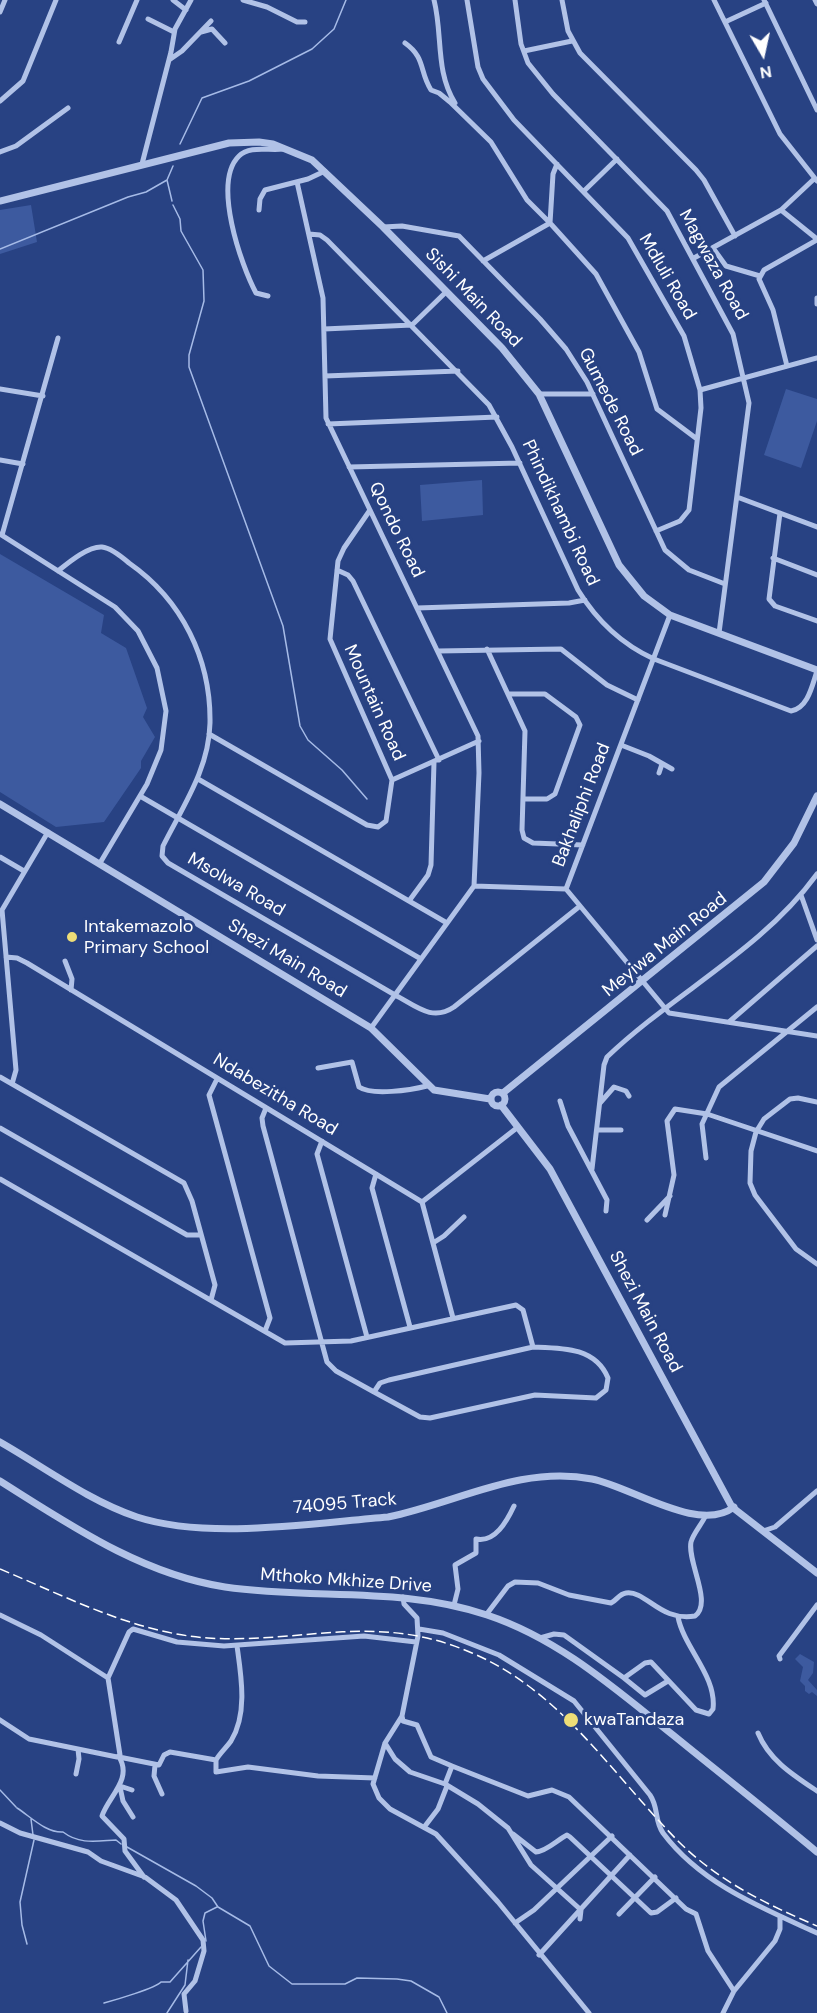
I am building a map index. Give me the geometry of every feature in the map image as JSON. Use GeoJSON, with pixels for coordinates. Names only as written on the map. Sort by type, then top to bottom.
{"type":"FeatureCollection","features":[{"type":"Feature","properties":{"kind":"street"},"geometry":{"type":"LineString","coordinates":[[0,12],[5,0]]}},
{"type":"Feature","properties":{"kind":"street"},"geometry":{"type":"LineString","coordinates":[[0,101],[23,81],[56,0]]}},
{"type":"Feature","properties":{"kind":"street"},"geometry":{"type":"LineString","coordinates":[[119,42],[137,0]]}},
{"type":"Feature","properties":{"kind":"street"},"geometry":{"type":"LineString","coordinates":[[173,0],[186,10]]}},
{"type":"Feature","properties":{"kind":"street"},"geometry":{"type":"LineString","coordinates":[[142,164],[174,32],[191,0]]}},
{"type":"Feature","properties":{"kind":"street"},"geometry":{"type":"LineString","coordinates":[[243,0],[267,6],[297,22],[305,22]]}},
{"type":"Feature","properties":{"kind":"street"},"geometry":{"type":"LineString","coordinates":[[434,0],[438,49],[446,87],[460,112]]}},
{"type":"Feature","properties":{"kind":"street","name":"Mdluli Road"},"geometry":{"type":"LineString","coordinates":[[467,0],[479,74],[514,120],[624,233],[640,256],[684,336],[700,390],[701,408],[689,510],[680,521],[656,531]]}},
{"type":"Feature","properties":{"kind":"street","name":"Magwaza Road"},"geometry":{"type":"LineString","coordinates":[[515,0],[524,51],[544,84],[667,211],[728,319],[749,403],[719,633]]}},
{"type":"Feature","properties":{"kind":"street"},"geometry":{"type":"LineString","coordinates":[[562,0],[572,41],[588,63],[704,180],[735,236]]}},
{"type":"Feature","properties":{"kind":"street"},"geometry":{"type":"LineString","coordinates":[[694,258],[781,210],[816,180],[780,134],[714,0]]}},
{"type":"Feature","properties":{"kind":"street"},"geometry":{"type":"LineString","coordinates":[[725,22],[765,2],[817,110]]}},
{"type":"Feature","properties":{"kind":"street"},"geometry":{"type":"LineString","coordinates":[[148,19],[174,32]]}},
{"type":"Feature","properties":{"kind":"street"},"geometry":{"type":"LineString","coordinates":[[169,60],[211,21]]}},
{"type":"Feature","properties":{"kind":"street"},"geometry":{"type":"LineString","coordinates":[[200,33],[212,29],[225,43]]}},
{"type":"Feature","properties":{"kind":"street"},"geometry":{"type":"LineString","coordinates":[[524,51],[572,41]]}},
{"type":"Feature","properties":{"kind":"street"},"geometry":{"type":"LineString","coordinates":[[405,43],[419,55],[431,90],[439,93],[492,142],[527,200],[583,256],[596,274],[639,352],[657,409],[697,439]]}},
{"type":"Feature","properties":{"kind":"street"},"geometry":{"type":"LineString","coordinates":[[0,152],[16,146],[68,108]]}},
{"type":"Feature","properties":{"kind":"street","name":"Sishi Main Road"},"geometry":{"type":"LineString","coordinates":[[0,201],[237,142],[258,142],[288,148],[312,160],[383,227],[502,348],[539,394],[619,565],[638,590],[670,615],[817,671]]}},
{"type":"Feature","properties":{"kind":"street"},"geometry":{"type":"LineString","coordinates":[[267,296],[256,293],[238,250],[227,206],[227,191],[234,164],[239,156],[250,150],[268,152],[288,148]]}},
{"type":"Feature","properties":{"kind":"street"},"geometry":{"type":"LineString","coordinates":[[584,191],[617,159]]}},
{"type":"Feature","properties":{"kind":"street"},"geometry":{"type":"LineString","coordinates":[[550,223],[554,174],[557,164]]}},
{"type":"Feature","properties":{"kind":"street"},"geometry":{"type":"LineString","coordinates":[[260,210],[260,199],[265,190],[297,182],[325,171]]}},
{"type":"Feature","properties":{"kind":"street","name":"Qondo Road"},"geometry":{"type":"LineString","coordinates":[[297,182],[323,298],[328,424],[477,731],[479,741],[474,886]]}},
{"type":"Feature","properties":{"kind":"street"},"geometry":{"type":"LineString","coordinates":[[781,210],[817,240],[764,270],[760,276],[760,284],[776,320],[787,366]]}},
{"type":"Feature","properties":{"kind":"street"},"geometry":{"type":"LineString","coordinates":[[483,261],[550,223]]}},
{"type":"Feature","properties":{"kind":"street","name":"Gumede Road"},"geometry":{"type":"LineString","coordinates":[[383,227],[402,226],[455,234],[554,334],[579,368],[593,394],[665,550],[678,563],[695,573],[725,584]]}},
{"type":"Feature","properties":{"kind":"street","name":"Phindikhambi Road"},"geometry":{"type":"LineString","coordinates":[[309,234],[320,235],[327,240],[458,371],[497,417],[585,600],[610,631],[632,648],[654,659],[791,711],[801,708],[805,702],[817,671]]}},
{"type":"Feature","properties":{"kind":"street"},"geometry":{"type":"LineString","coordinates":[[713,248],[726,266],[760,276]]}},
{"type":"Feature","properties":{"kind":"street"},"geometry":{"type":"LineString","coordinates":[[324,329],[412,325],[446,292]]}},
{"type":"Feature","properties":{"kind":"street"},"geometry":{"type":"LineString","coordinates":[[817,298],[817,304]]}},
{"type":"Feature","properties":{"kind":"street"},"geometry":{"type":"LineString","coordinates":[[58,338],[1,535],[106,600],[125,616],[147,645],[157,668],[164,696],[165,726],[161,750],[140,796],[100,862]]}},
{"type":"Feature","properties":{"kind":"street"},"geometry":{"type":"LineString","coordinates":[[700,390],[817,358]]}},
{"type":"Feature","properties":{"kind":"street"},"geometry":{"type":"LineString","coordinates":[[325,376],[458,371]]}},
{"type":"Feature","properties":{"kind":"street"},"geometry":{"type":"LineString","coordinates":[[0,389],[42,396]]}},
{"type":"Feature","properties":{"kind":"street"},"geometry":{"type":"LineString","coordinates":[[539,394],[593,394]]}},
{"type":"Feature","properties":{"kind":"street"},"geometry":{"type":"LineString","coordinates":[[328,424],[497,417]]}},
{"type":"Feature","properties":{"kind":"street"},"geometry":{"type":"LineString","coordinates":[[0,460],[23,464]]}},
{"type":"Feature","properties":{"kind":"street"},"geometry":{"type":"LineString","coordinates":[[349,467],[520,463]]}},
{"type":"Feature","properties":{"kind":"street"},"geometry":{"type":"LineString","coordinates":[[737,497],[817,527]]}},
{"type":"Feature","properties":{"kind":"street","name":"Mountain Road"},"geometry":{"type":"LineString","coordinates":[[209,734],[372,827],[381,826],[388,819],[392,780],[330,642],[337,570],[344,548],[370,510]]}},
{"type":"Feature","properties":{"kind":"street"},"geometry":{"type":"LineString","coordinates":[[780,513],[769,592],[771,603],[817,621]]}},
{"type":"Feature","properties":{"kind":"street","name":"Msolwa Road"},"geometry":{"type":"LineString","coordinates":[[58,571],[94,548],[105,548],[161,588],[186,624],[201,661],[207,688],[209,734],[198,779],[163,846],[162,853],[165,861],[429,1013],[443,1014],[580,906]]}},
{"type":"Feature","properties":{"kind":"street"},"geometry":{"type":"LineString","coordinates":[[773,558],[817,574]]}},
{"type":"Feature","properties":{"kind":"street"},"geometry":{"type":"LineString","coordinates":[[337,570],[348,575],[352,580],[436,761],[431,865],[428,875],[409,901]]}},
{"type":"Feature","properties":{"kind":"street"},"geometry":{"type":"LineString","coordinates":[[417,608],[569,603],[585,600]]}},
{"type":"Feature","properties":{"kind":"street","name":"Bakhaliphi Road"},"geometry":{"type":"LineString","coordinates":[[474,886],[566,889],[670,615]]}},
{"type":"Feature","properties":{"kind":"street"},"geometry":{"type":"LineString","coordinates":[[487,649],[525,731],[522,830],[526,840],[583,845]]}},
{"type":"Feature","properties":{"kind":"street"},"geometry":{"type":"LineString","coordinates":[[438,651],[565,650],[607,684],[638,700]]}},
{"type":"Feature","properties":{"kind":"street"},"geometry":{"type":"LineString","coordinates":[[509,694],[545,694],[576,717],[580,725],[555,795],[547,799],[523,799]]}},
{"type":"Feature","properties":{"kind":"street"},"geometry":{"type":"LineString","coordinates":[[392,780],[479,741]]}},
{"type":"Feature","properties":{"kind":"street"},"geometry":{"type":"LineString","coordinates":[[621,745],[672,769]]}},
{"type":"Feature","properties":{"kind":"street"},"geometry":{"type":"LineString","coordinates":[[659,773],[662,764]]}},
{"type":"Feature","properties":{"kind":"street"},"geometry":{"type":"LineString","coordinates":[[198,779],[447,923]]}},
{"type":"Feature","properties":{"kind":"street"},"geometry":{"type":"LineString","coordinates":[[140,796],[422,959]]}},
{"type":"Feature","properties":{"kind":"street","name":"Meyiwa Main Road"},"geometry":{"type":"LineString","coordinates":[[503,1093],[642,983],[764,882],[794,843],[817,796]]}},
{"type":"Feature","properties":{"kind":"street","name":"Shezi Main Road"},"geometry":{"type":"LineString","coordinates":[[0,804],[100,862],[371,1028],[398,1052],[427,1086],[441,1093],[490,1099],[494,1105],[501,1105],[550,1169],[734,1507]]}},
{"type":"Feature","properties":{"kind":"street"},"geometry":{"type":"LineString","coordinates":[[12,1084],[16,1070],[1,909],[48,832]]}},
{"type":"Feature","properties":{"kind":"street"},"geometry":{"type":"LineString","coordinates":[[0,857],[24,871]]}},
{"type":"Feature","properties":{"kind":"street"},"geometry":{"type":"LineString","coordinates":[[591,1169],[607,1057],[773,924],[801,896],[817,874]]}},
{"type":"Feature","properties":{"kind":"street"},"geometry":{"type":"LineString","coordinates":[[371,1028],[474,886]]}},
{"type":"Feature","properties":{"kind":"street"},"geometry":{"type":"LineString","coordinates":[[566,889],[665,1010],[674,1014],[817,1036]]}},
{"type":"Feature","properties":{"kind":"street"},"geometry":{"type":"LineString","coordinates":[[801,896],[817,940]]}},
{"type":"Feature","properties":{"kind":"street"},"geometry":{"type":"LineString","coordinates":[[729,1022],[817,946]]}},
{"type":"Feature","properties":{"kind":"street","name":"Ndabezitha Road"},"geometry":{"type":"LineString","coordinates":[[6,957],[21,960],[422,1202]]}},
{"type":"Feature","properties":{"kind":"street"},"geometry":{"type":"LineString","coordinates":[[65,961],[72,979],[71,990]]}},
{"type":"Feature","properties":{"kind":"street"},"geometry":{"type":"LineString","coordinates":[[706,1158],[702,1124],[723,1084],[817,1007]]}},
{"type":"Feature","properties":{"kind":"street"},"geometry":{"type":"LineString","coordinates":[[318,1068],[352,1062],[359,1086],[365,1090],[407,1090],[427,1086]]}},
{"type":"Feature","properties":{"kind":"street"},"geometry":{"type":"LineString","coordinates":[[0,1077],[184,1183],[189,1191],[215,1284],[211,1300]]}},
{"type":"Feature","properties":{"kind":"street"},"geometry":{"type":"LineString","coordinates":[[217,1079],[209,1095],[270,1318],[265,1331]]}},
{"type":"Feature","properties":{"kind":"street"},"geometry":{"type":"LineString","coordinates":[[600,1103],[614,1088],[626,1091],[629,1096]]}},
{"type":"Feature","properties":{"kind":"street"},"geometry":{"type":"LineString","coordinates":[[490,1099],[494,1093],[503,1093],[505,1100],[501,1105]]}},
{"type":"Feature","properties":{"kind":"street"},"geometry":{"type":"LineString","coordinates":[[817,1102],[798,1098],[784,1102],[764,1119],[756,1132],[751,1158],[751,1189],[796,1249],[817,1264]]}},
{"type":"Feature","properties":{"kind":"street"},"geometry":{"type":"LineString","coordinates":[[560,1101],[568,1126],[607,1200],[606,1211]]}},
{"type":"Feature","properties":{"kind":"street"},"geometry":{"type":"LineString","coordinates":[[266,1108],[262,1118],[263,1126],[330,1366],[374,1392],[420,1417],[430,1419],[535,1395],[596,1398],[606,1390],[608,1378],[594,1358],[571,1350],[533,1347],[385,1381],[374,1392]]}},
{"type":"Feature","properties":{"kind":"street"},"geometry":{"type":"LineString","coordinates":[[665,1215],[674,1175],[668,1116],[681,1108],[706,1114],[817,1151]]}},
{"type":"Feature","properties":{"kind":"street"},"geometry":{"type":"LineString","coordinates":[[453,1318],[422,1202],[518,1127]]}},
{"type":"Feature","properties":{"kind":"street"},"geometry":{"type":"LineString","coordinates":[[0,1128],[187,1235],[201,1235]]}},
{"type":"Feature","properties":{"kind":"street"},"geometry":{"type":"LineString","coordinates":[[597,1130],[621,1130]]}},
{"type":"Feature","properties":{"kind":"street"},"geometry":{"type":"LineString","coordinates":[[322,1141],[317,1150],[318,1158],[367,1337]]}},
{"type":"Feature","properties":{"kind":"street"},"geometry":{"type":"LineString","coordinates":[[376,1174],[372,1188],[410,1327]]}},
{"type":"Feature","properties":{"kind":"street"},"geometry":{"type":"LineString","coordinates":[[0,1179],[285,1343],[367,1337],[520,1305],[533,1347]]}},
{"type":"Feature","properties":{"kind":"street"},"geometry":{"type":"LineString","coordinates":[[647,1220],[671,1195]]}},
{"type":"Feature","properties":{"kind":"street"},"geometry":{"type":"LineString","coordinates":[[433,1243],[464,1217]]}},
{"type":"Feature","properties":{"kind":"street","name":"74095 Track"},"geometry":{"type":"LineString","coordinates":[[0,1442],[117,1508],[157,1522],[194,1528],[388,1517],[509,1481],[541,1476],[593,1479],[705,1517]]}},
{"type":"Feature","properties":{"kind":"street","name":"Mthoko Mkhize Drive"},"geometry":{"type":"LineString","coordinates":[[0,1481],[125,1556],[191,1580],[248,1590],[403,1597],[454,1605],[486,1615],[540,1638],[584,1664],[817,1852]]}},
{"type":"Feature","properties":{"kind":"street"},"geometry":{"type":"LineString","coordinates":[[763,1531],[775,1527],[817,1491]]}},
{"type":"Feature","properties":{"kind":"street"},"geometry":{"type":"LineString","coordinates":[[454,1605],[458,1589],[455,1565],[476,1553],[476,1539],[489,1539],[506,1524],[514,1506]]}},
{"type":"Feature","properties":{"kind":"street"},"geometry":{"type":"LineString","coordinates":[[486,1615],[508,1586],[515,1582],[538,1583],[569,1595],[614,1603],[620,1595],[629,1592],[640,1595],[661,1612],[678,1617],[695,1616],[701,1610],[702,1599],[691,1546],[705,1517],[720,1516],[734,1507],[817,1573]]}},
{"type":"Feature","properties":{"kind":"street"},"geometry":{"type":"LineString","coordinates":[[403,1597],[404,1604],[417,1618],[419,1629],[402,1716],[385,1743],[374,1789],[379,1798],[398,1814],[425,1826],[436,1834],[515,1923],[589,2013]]}},
{"type":"Feature","properties":{"kind":"street"},"geometry":{"type":"LineString","coordinates":[[780,1659],[778,1656],[817,1605]]}},
{"type":"Feature","properties":{"kind":"street"},"geometry":{"type":"LineString","coordinates":[[0,1615],[41,1635],[108,1678]]}},
{"type":"Feature","properties":{"kind":"street"},"geometry":{"type":"LineString","coordinates":[[624,1678],[649,1662],[699,1712],[705,1714],[712,1712],[714,1704],[710,1687],[682,1634],[678,1617]]}},
{"type":"Feature","properties":{"kind":"street"},"geometry":{"type":"LineString","coordinates":[[133,1817],[123,1801],[120,1786],[123,1764],[119,1757],[116,1718],[108,1678],[122,1653],[129,1632],[133,1629],[177,1642],[237,1646],[364,1636],[416,1642]]}},
{"type":"Feature","properties":{"kind":"street"},"geometry":{"type":"LineString","coordinates":[[419,1629],[443,1633],[499,1655],[574,1701],[655,1802],[656,1821],[663,1833],[688,1858],[734,1894],[817,1933]]}},
{"type":"Feature","properties":{"kind":"street"},"geometry":{"type":"LineString","coordinates":[[540,1638],[554,1634],[564,1635],[645,1695],[668,1681]]}},
{"type":"Feature","properties":{"kind":"street"},"geometry":{"type":"LineString","coordinates":[[237,1646],[242,1688],[238,1717],[230,1742],[216,1760],[216,1772],[248,1767],[291,1774],[375,1778]]}},
{"type":"Feature","properties":{"kind":"street"},"geometry":{"type":"LineString","coordinates":[[402,1716],[403,1721],[417,1725],[431,1757],[528,1796],[552,1790],[561,1792],[612,1836],[691,1913],[696,1914],[708,1951],[734,1991]]}},
{"type":"Feature","properties":{"kind":"street"},"geometry":{"type":"LineString","coordinates":[[0,1720],[29,1739],[155,1765],[159,1765],[165,1754],[170,1752],[216,1760]]}},
{"type":"Feature","properties":{"kind":"street"},"geometry":{"type":"LineString","coordinates":[[758,1733],[764,1747],[777,1762],[817,1791]]}},
{"type":"Feature","properties":{"kind":"street"},"geometry":{"type":"LineString","coordinates":[[385,1743],[395,1759],[410,1772],[446,1785],[478,1804],[536,1852],[543,1851],[557,1839],[567,1835],[654,1913],[676,1898]]}},
{"type":"Feature","properties":{"kind":"street"},"geometry":{"type":"LineString","coordinates":[[76,1774],[78,1749]]}},
{"type":"Feature","properties":{"kind":"street"},"geometry":{"type":"LineString","coordinates":[[155,1765],[154,1776],[162,1794]]}},
{"type":"Feature","properties":{"kind":"street"},"geometry":{"type":"LineString","coordinates":[[425,1826],[438,1809],[452,1766]]}},
{"type":"Feature","properties":{"kind":"street"},"geometry":{"type":"LineString","coordinates":[[120,1786],[132,1790]]}},
{"type":"Feature","properties":{"kind":"street"},"geometry":{"type":"LineString","coordinates":[[120,1786],[104,1810],[103,1819],[124,1839],[125,1851],[145,1877],[176,1900],[203,1940],[204,1951],[195,1981],[184,1994],[186,2010]]}},
{"type":"Feature","properties":{"kind":"street"},"geometry":{"type":"LineString","coordinates":[[0,1823],[20,1833],[88,1852],[101,1861],[145,1877]]}},
{"type":"Feature","properties":{"kind":"street"},"geometry":{"type":"LineString","coordinates":[[508,1828],[531,1865],[581,1910]]}},
{"type":"Feature","properties":{"kind":"street"},"geometry":{"type":"LineString","coordinates":[[515,1923],[558,1888],[612,1836]]}},
{"type":"Feature","properties":{"kind":"street"},"geometry":{"type":"LineString","coordinates":[[539,1955],[630,1855]]}},
{"type":"Feature","properties":{"kind":"street"},"geometry":{"type":"LineString","coordinates":[[619,1914],[655,1877]]}},
{"type":"Feature","properties":{"kind":"street"},"geometry":{"type":"LineString","coordinates":[[580,1919],[581,1910]]}},
{"type":"Feature","properties":{"kind":"street"},"geometry":{"type":"LineString","coordinates":[[723,2013],[734,1991],[776,1941],[780,1929],[780,1917]]}},
{"type":"Feature","properties":{"kind":"shaded area"},"geometry":{"type":"Polygon","coordinates":[[[31,205],[37,242],[0,254],[0,210],[31,205]]]}},
{"type":"Feature","properties":{"kind":"shaded area"},"geometry":{"type":"Polygon","coordinates":[[[786,389],[817,399],[817,421],[801,468],[764,455],[786,389]]]}},
{"type":"Feature","properties":{"kind":"shaded area"},"geometry":{"type":"Polygon","coordinates":[[[482,480],[483,515],[422,521],[420,485],[482,480]]]}},
{"type":"Feature","properties":{"kind":"shaded area"},"geometry":{"type":"Polygon","coordinates":[[[0,554],[104,615],[101,633],[126,648],[147,708],[143,717],[155,737],[141,761],[141,768],[104,822],[56,827],[0,792],[0,554]]]}},
{"type":"Feature","properties":{"kind":"shaded area"},"geometry":{"type":"Polygon","coordinates":[[[800,1654],[814,1662],[813,1673],[808,1680],[817,1690],[817,1696],[805,1691],[805,1686],[800,1681],[803,1667],[795,1659],[800,1654]]]}},
{"type":"Feature","properties":{"kind":"waterway"},"geometry":{"type":"LineString","coordinates":[[180,144],[202,98],[249,81],[312,49],[334,29],[346,0]]}},
{"type":"Feature","properties":{"kind":"waterway"},"geometry":{"type":"LineString","coordinates":[[172,201],[167,180],[173,166]]}},
{"type":"Feature","properties":{"kind":"waterway"},"geometry":{"type":"LineString","coordinates":[[0,249],[128,197],[146,192],[167,180]]}},
{"type":"Feature","properties":{"kind":"waterway"},"geometry":{"type":"LineString","coordinates":[[173,205],[180,219],[181,231],[203,270],[204,301],[189,355],[189,367],[283,626],[300,726],[308,740],[342,770],[367,799]]}},
{"type":"Feature","properties":{"kind":"waterway"},"geometry":{"type":"LineString","coordinates":[[0,1790],[16,1807]]}},
{"type":"Feature","properties":{"kind":"waterway"},"geometry":{"type":"LineString","coordinates":[[17,1808],[39,1824],[76,1839],[116,1840],[121,1844]]}},
{"type":"Feature","properties":{"kind":"waterway"},"geometry":{"type":"LineString","coordinates":[[31,1819],[33,1835]]}},
{"type":"Feature","properties":{"kind":"waterway"},"geometry":{"type":"LineString","coordinates":[[27,1944],[22,1925],[20,1902],[34,1840]]}},
{"type":"Feature","properties":{"kind":"waterway"},"geometry":{"type":"LineString","coordinates":[[127,1847],[196,1886],[212,1898],[218,1907],[250,1926],[269,1966],[292,1984],[345,1984],[357,1978],[411,1981],[439,1997],[447,2013]]}},
{"type":"Feature","properties":{"kind":"waterway"},"geometry":{"type":"LineString","coordinates":[[206,1941],[203,1921],[205,1913],[217,1907]]}},
{"type":"Feature","properties":{"kind":"waterway"},"geometry":{"type":"LineString","coordinates":[[104,2003],[161,1982],[170,1982],[201,1947]]}},
{"type":"Feature","properties":{"kind":"waterway"},"geometry":{"type":"LineString","coordinates":[[167,2013],[185,1985],[188,1960]]}},
{"type":"Feature","properties":{"kind":"railway"},"geometry":{"type":"LineString","coordinates":[[0,1569],[102,1612],[181,1635],[243,1639],[371,1631],[404,1634],[437,1641],[472,1653],[504,1669],[559,1712],[584,1736],[678,1841],[709,1868],[761,1900],[817,1926]]}},
{"type":"Feature","properties":{"kind":"place","name":"Intakemazolo Primary School"},"geometry":{"type":"Point","coordinates":[72,937]}},
{"type":"Feature","properties":{"kind":"place","name":"kwaTandaza"},"geometry":{"type":"Point","coordinates":[571,1720]}}]}
